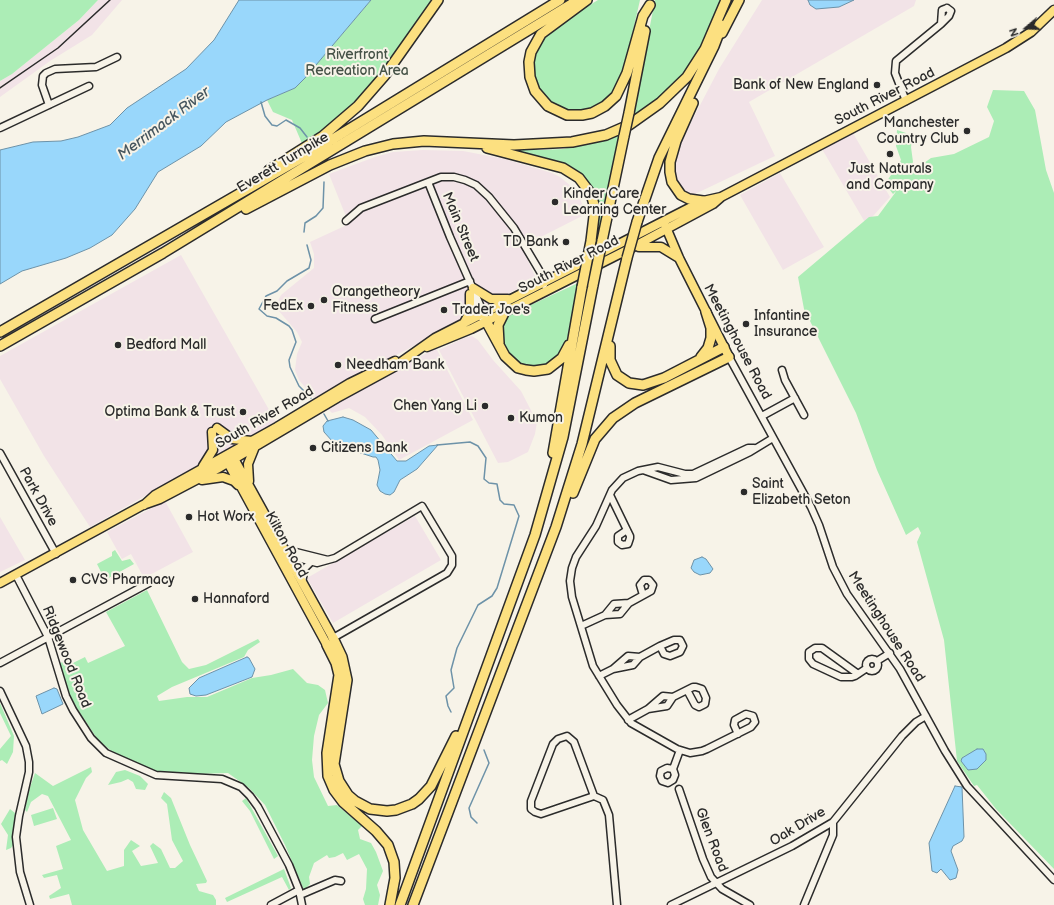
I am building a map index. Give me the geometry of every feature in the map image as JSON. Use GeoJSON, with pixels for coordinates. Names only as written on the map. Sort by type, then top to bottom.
{"type":"FeatureCollection","features":[{"type":"Feature","properties":{"kind":"highway"},"geometry":{"type":"LineString","coordinates":[[163,238],[323,136],[340,122],[365,99],[385,75],[438,0]]}},
{"type":"Feature","properties":{"kind":"highway","name":"Everett Turnpike"},"geometry":{"type":"LineString","coordinates":[[0,332],[310,153],[560,0]]}},
{"type":"Feature","properties":{"kind":"highway","name":"Everett Turnpike"},"geometry":{"type":"LineString","coordinates":[[0,346],[163,253],[578,0]]}},
{"type":"Feature","properties":{"kind":"highway"},"geometry":{"type":"LineString","coordinates":[[587,0],[541,34],[535,43],[529,62],[531,82],[538,96],[548,106],[567,115],[582,116],[596,112],[616,96],[627,73],[643,16],[650,2]]}},
{"type":"Feature","properties":{"kind":"highway"},"geometry":{"type":"LineString","coordinates":[[163,253],[317,172],[365,152],[393,144],[424,141],[468,144],[535,145],[572,142],[606,135],[629,125],[660,103],[687,77],[705,49],[726,0]]}},
{"type":"Feature","properties":{"kind":"highway"},"geometry":{"type":"LineString","coordinates":[[714,46],[731,0]]}},
{"type":"Feature","properties":{"kind":"highway"},"geometry":{"type":"LineString","coordinates":[[413,905],[556,527],[582,444],[621,281],[637,222],[659,158],[714,46],[739,0]]}},
{"type":"Feature","properties":{"kind":"highway"},"geometry":{"type":"LineString","coordinates":[[400,905],[524,567],[545,502],[563,437],[650,2]]}},
{"type":"Feature","properties":{"kind":"highway"},"geometry":{"type":"LineString","coordinates":[[703,201],[689,199],[681,195],[672,182],[670,162],[676,141],[705,75],[708,58]]}},
{"type":"Feature","properties":{"kind":"highway"},"geometry":{"type":"LineString","coordinates":[[468,144],[563,168],[580,178],[591,194],[595,208],[591,241],[551,463],[527,550],[524,567]]}},
{"type":"Feature","properties":{"kind":"highway"},"geometry":{"type":"LineString","coordinates":[[621,281],[610,348],[610,360],[616,375],[629,383],[643,385],[660,380],[724,347]]}},
{"type":"Feature","properties":{"kind":"highway"},"geometry":{"type":"LineString","coordinates":[[499,346],[498,325],[505,311]]}},
{"type":"Feature","properties":{"kind":"highway"},"geometry":{"type":"LineString","coordinates":[[698,360],[708,348],[711,338],[711,328],[706,312]]}},
{"type":"Feature","properties":{"kind":"highway"},"geometry":{"type":"LineString","coordinates":[[484,316],[499,346],[510,362],[518,368],[534,372],[548,369],[555,365],[566,352],[573,337]]}},
{"type":"Feature","properties":{"kind":"highway"},"geometry":{"type":"LineString","coordinates":[[556,527],[568,506],[596,439],[613,418],[635,403],[729,357]]}},
{"type":"Feature","properties":{"kind":"highway"},"geometry":{"type":"LineString","coordinates":[[333,638],[342,657],[347,680],[334,764],[339,781],[343,788],[362,806],[379,811],[387,811],[404,808],[419,799],[430,786],[474,700]]}},
{"type":"Feature","properties":{"kind":"highway"},"geometry":{"type":"LineString","coordinates":[[327,646],[336,662],[339,675],[327,753],[328,776],[334,790],[343,802],[376,831],[388,846],[394,862],[395,872],[390,905]]}},
{"type":"Feature","properties":{"kind":"main road","name":"South River Road"},"geometry":{"type":"LineString","coordinates":[[424,347],[440,343],[510,299],[703,201],[720,197],[1010,46],[1039,26],[1054,10]]}},
{"type":"Feature","properties":{"kind":"main road","name":"South River Road"},"geometry":{"type":"LineString","coordinates":[[143,505],[155,502],[193,482],[229,458],[394,366],[424,347],[434,338],[484,316],[505,311],[665,231],[713,204],[720,197]]}},
{"type":"Feature","properties":{"kind":"main road","name":"Meetinghouse Road"},"geometry":{"type":"LineString","coordinates":[[660,222],[729,357]]}},
{"type":"Feature","properties":{"kind":"main road"},"geometry":{"type":"LineString","coordinates":[[633,247],[661,247],[678,258]]}},
{"type":"Feature","properties":{"kind":"main road"},"geometry":{"type":"LineString","coordinates":[[464,324],[470,312],[471,288],[491,300],[510,299]]}},
{"type":"Feature","properties":{"kind":"main road"},"geometry":{"type":"LineString","coordinates":[[201,470],[213,450],[214,430],[232,439],[254,444],[247,468],[251,490]]}},
{"type":"Feature","properties":{"kind":"main road","name":"South River Road"},"geometry":{"type":"LineString","coordinates":[[0,583],[56,554],[143,505],[154,495],[201,470],[229,458]]}},
{"type":"Feature","properties":{"kind":"main road","name":"Kilton Road"},"geometry":{"type":"LineString","coordinates":[[229,458],[239,486],[327,646]]}},
{"type":"Feature","properties":{"kind":"main road","name":"Kilton Road"},"geometry":{"type":"LineString","coordinates":[[229,458],[251,490],[333,638]]}},
{"type":"Feature","properties":{"kind":"main road"},"geometry":{"type":"LineString","coordinates":[[193,482],[223,478],[234,481],[239,486]]}},
{"type":"Feature","properties":{"kind":"street"},"geometry":{"type":"LineString","coordinates":[[906,100],[895,73],[896,61],[941,24]]}},
{"type":"Feature","properties":{"kind":"street"},"geometry":{"type":"LineString","coordinates":[[49,105],[42,85],[43,76],[46,73],[55,69],[96,67],[117,57]]}},
{"type":"Feature","properties":{"kind":"street"},"geometry":{"type":"LineString","coordinates":[[0,128],[89,86]]}},
{"type":"Feature","properties":{"kind":"street"},"geometry":{"type":"LineString","coordinates":[[346,221],[361,208],[441,177],[454,177],[476,185],[489,197],[514,228],[537,269],[542,292]]}},
{"type":"Feature","properties":{"kind":"street","name":"Main Street"},"geometry":{"type":"LineString","coordinates":[[428,182],[484,316]]}},
{"type":"Feature","properties":{"kind":"street"},"geometry":{"type":"LineString","coordinates":[[375,319],[471,288]]}},
{"type":"Feature","properties":{"kind":"street","name":"Meetinghouse Road"},"geometry":{"type":"LineString","coordinates":[[729,357],[811,507],[839,581],[855,606],[890,653],[957,771],[967,786],[1054,880]]}},
{"type":"Feature","properties":{"kind":"street"},"geometry":{"type":"LineString","coordinates":[[782,370],[783,375],[804,415]]}},
{"type":"Feature","properties":{"kind":"street"},"geometry":{"type":"LineString","coordinates":[[762,416],[795,398]]}},
{"type":"Feature","properties":{"kind":"street"},"geometry":{"type":"LineString","coordinates":[[643,469],[671,480],[691,480],[750,452],[754,448],[773,438]]}},
{"type":"Feature","properties":{"kind":"street"},"geometry":{"type":"LineString","coordinates":[[738,734],[702,751],[690,753],[680,750],[638,728],[628,720],[599,676],[589,657],[570,586],[572,569],[576,557],[596,526],[615,486],[623,478],[643,469],[662,467],[685,474],[693,474],[748,448],[754,448]]}},
{"type":"Feature","properties":{"kind":"street","name":"Park Drive"},"geometry":{"type":"LineString","coordinates":[[0,453],[56,554]]}},
{"type":"Feature","properties":{"kind":"street"},"geometry":{"type":"LineString","coordinates":[[610,495],[627,530]]}},
{"type":"Feature","properties":{"kind":"street"},"geometry":{"type":"LineString","coordinates":[[286,552],[311,562],[320,563],[335,558],[422,506],[452,556],[452,566],[447,573],[333,638]]}},
{"type":"Feature","properties":{"kind":"street"},"geometry":{"type":"LineString","coordinates":[[277,554],[286,552],[328,560]]}},
{"type":"Feature","properties":{"kind":"street"},"geometry":{"type":"LineString","coordinates":[[302,582],[305,568],[311,562]]}},
{"type":"Feature","properties":{"kind":"street","name":"Ridgewood Road"},"geometry":{"type":"LineString","coordinates":[[16,575],[48,637],[66,696],[85,730],[98,746],[115,758],[156,775],[222,780],[241,787],[258,807],[289,865],[300,893],[302,905]]}},
{"type":"Feature","properties":{"kind":"street"},"geometry":{"type":"LineString","coordinates":[[0,663],[150,583]]}},
{"type":"Feature","properties":{"kind":"street"},"geometry":{"type":"LineString","coordinates":[[581,626],[605,615],[620,614],[629,603],[643,595]]}},
{"type":"Feature","properties":{"kind":"street"},"geometry":{"type":"LineString","coordinates":[[605,615],[614,604],[629,603]]}},
{"type":"Feature","properties":{"kind":"street"},"geometry":{"type":"LineString","coordinates":[[599,676],[613,670],[633,665],[640,657],[660,646]]}},
{"type":"Feature","properties":{"kind":"street"},"geometry":{"type":"LineString","coordinates":[[858,674],[820,648],[815,648],[809,652],[809,659],[811,663],[833,674],[848,678],[858,674],[867,668],[866,665],[868,660],[873,658],[877,661],[890,653]]}},
{"type":"Feature","properties":{"kind":"street"},"geometry":{"type":"LineString","coordinates":[[613,670],[628,656],[640,657]]}},
{"type":"Feature","properties":{"kind":"street"},"geometry":{"type":"LineString","coordinates":[[628,720],[648,709],[660,698],[665,696],[672,697],[687,690]]}},
{"type":"Feature","properties":{"kind":"street"},"geometry":{"type":"LineString","coordinates":[[0,691],[26,746],[29,762],[29,772],[16,837],[20,872],[30,905]]}},
{"type":"Feature","properties":{"kind":"street"},"geometry":{"type":"LineString","coordinates":[[648,709],[667,706],[672,697]]}},
{"type":"Feature","properties":{"kind":"street","name":"Oak Drive"},"geometry":{"type":"LineString","coordinates":[[671,905],[792,846],[833,822],[902,736],[916,722],[926,716]]}},
{"type":"Feature","properties":{"kind":"street"},"geometry":{"type":"LineString","coordinates":[[594,796],[574,742],[567,736],[558,739],[553,744],[531,801],[531,809],[541,814],[594,796],[603,800],[607,804],[610,815],[617,905]]}},
{"type":"Feature","properties":{"kind":"street"},"geometry":{"type":"LineString","coordinates":[[673,769],[680,750]]}},
{"type":"Feature","properties":{"kind":"street","name":"Glen Road"},"geometry":{"type":"LineString","coordinates":[[679,789],[703,859],[715,884],[750,905]]}},
{"type":"Feature","properties":{"kind":"street"},"geometry":{"type":"LineString","coordinates":[[806,904],[833,835],[833,822]]}},
{"type":"Feature","properties":{"kind":"street"},"geometry":{"type":"LineString","coordinates":[[272,905],[335,880],[341,881]]}},
{"type":"Feature","properties":{"kind":"shaded area"},"geometry":{"type":"Polygon","coordinates":[[[98,0],[122,0],[92,35],[50,61],[0,97],[0,81],[12,74],[79,20],[98,0]]]}},
{"type":"Feature","properties":{"kind":"shaded area"},"geometry":{"type":"Polygon","coordinates":[[[762,0],[916,0],[914,6],[749,102],[775,156],[760,163],[719,69],[762,0]]]}},
{"type":"Feature","properties":{"kind":"shaded area"},"geometry":{"type":"Polygon","coordinates":[[[719,69],[760,163],[695,194],[688,194],[681,190],[674,181],[674,155],[719,69]]]}},
{"type":"Feature","properties":{"kind":"shaded area"},"geometry":{"type":"Polygon","coordinates":[[[853,133],[890,197],[866,224],[822,149],[853,133]]]}},
{"type":"Feature","properties":{"kind":"shaded area"},"geometry":{"type":"Polygon","coordinates":[[[423,150],[463,151],[505,159],[552,173],[560,177],[577,191],[586,214],[527,244],[510,219],[505,223],[521,246],[535,276],[534,280],[504,296],[494,304],[314,398],[299,380],[295,370],[297,354],[302,342],[297,332],[278,310],[278,301],[281,295],[314,268],[314,254],[310,242],[349,224],[329,174],[393,152],[423,150]]]}},
{"type":"Feature","properties":{"kind":"shaded area"},"geometry":{"type":"Polygon","coordinates":[[[780,173],[824,247],[783,270],[740,195],[780,173]]]}},
{"type":"Feature","properties":{"kind":"shaded area","name":"Bedford Mall"},"geometry":{"type":"Polygon","coordinates":[[[181,255],[276,422],[90,527],[44,456],[0,379],[0,356],[181,255]]]}},
{"type":"Feature","properties":{"kind":"shaded area"},"geometry":{"type":"Polygon","coordinates":[[[472,336],[478,340],[493,360],[521,391],[537,422],[535,434],[528,452],[508,462],[498,463],[439,350],[464,338],[472,336]]]}},
{"type":"Feature","properties":{"kind":"shaded area"},"geometry":{"type":"Polygon","coordinates":[[[436,348],[473,420],[399,460],[382,435],[365,417],[349,408],[332,413],[326,407],[436,348]]]}},
{"type":"Feature","properties":{"kind":"shaded area"},"geometry":{"type":"Polygon","coordinates":[[[165,501],[193,552],[144,578],[131,554],[122,559],[107,532],[165,501]]]}},
{"type":"Feature","properties":{"kind":"shaded area"},"geometry":{"type":"Polygon","coordinates":[[[415,516],[441,560],[333,623],[307,578],[415,516]]]}},
{"type":"Feature","properties":{"kind":"shaded area"},"geometry":{"type":"Polygon","coordinates":[[[0,517],[25,560],[0,572],[0,517]]]}},
{"type":"Feature","properties":{"kind":"green space"},"geometry":{"type":"Polygon","coordinates":[[[0,0],[98,0],[79,20],[12,74],[0,81],[0,0]]]}},
{"type":"Feature","properties":{"kind":"green space","name":"Riverfront Recreation Area"},"geometry":{"type":"Polygon","coordinates":[[[371,0],[437,0],[379,81],[304,148],[292,120],[273,112],[267,100],[295,88],[371,0]]]}},
{"type":"Feature","properties":{"kind":"green space"},"geometry":{"type":"Polygon","coordinates":[[[598,0],[640,0],[621,77],[611,94],[599,106],[572,112],[555,106],[547,101],[539,89],[532,71],[533,53],[539,41],[549,30],[598,0]]]}},
{"type":"Feature","properties":{"kind":"green space"},"geometry":{"type":"Polygon","coordinates":[[[655,0],[723,0],[709,33],[687,71],[654,104],[632,118],[655,0]]]}},
{"type":"Feature","properties":{"kind":"green space","name":"Manchester Country Club"},"geometry":{"type":"Polygon","coordinates":[[[993,90],[1024,91],[1035,110],[1046,170],[1054,193],[1054,869],[996,809],[977,785],[974,786],[957,761],[944,640],[917,542],[921,533],[918,527],[906,535],[877,470],[856,413],[804,309],[798,277],[869,217],[878,216],[895,193],[896,191],[893,194],[885,184],[901,160],[896,146],[897,130],[909,134],[912,141],[911,147],[913,162],[911,166],[924,163],[931,158],[954,154],[989,137],[994,121],[987,107],[993,90]]]}},
{"type":"Feature","properties":{"kind":"green space"},"geometry":{"type":"Polygon","coordinates":[[[619,135],[597,247],[593,248],[599,216],[598,201],[594,192],[581,175],[499,147],[540,150],[563,149],[619,135]]]}},
{"type":"Feature","properties":{"kind":"green space"},"geometry":{"type":"Polygon","coordinates":[[[578,283],[568,335],[565,345],[556,360],[541,366],[533,367],[519,363],[502,344],[501,325],[505,317],[578,283]]]}},
{"type":"Feature","properties":{"kind":"green space"},"geometry":{"type":"Polygon","coordinates":[[[115,550],[122,561],[130,559],[134,564],[105,580],[97,564],[112,556],[112,552],[115,550]]]}},
{"type":"Feature","properties":{"kind":"green space"},"geometry":{"type":"Polygon","coordinates":[[[147,590],[182,662],[189,669],[206,665],[258,639],[260,642],[248,650],[244,657],[172,687],[157,696],[159,701],[187,697],[207,697],[252,678],[293,669],[307,683],[318,685],[325,690],[328,703],[319,715],[314,736],[312,760],[314,777],[328,806],[337,805],[362,826],[358,830],[360,839],[371,843],[376,852],[383,871],[377,885],[380,895],[378,905],[365,905],[363,899],[366,889],[367,869],[359,854],[347,860],[343,853],[329,858],[327,855],[314,863],[309,877],[310,884],[304,890],[285,845],[265,805],[249,788],[228,773],[165,775],[119,757],[98,740],[78,710],[66,688],[60,663],[69,660],[71,664],[85,657],[88,663],[125,646],[106,612],[147,590]]]}},
{"type":"Feature","properties":{"kind":"green space"},"geometry":{"type":"Polygon","coordinates":[[[0,703],[14,736],[13,752],[7,764],[2,760],[0,761],[0,749],[11,736],[0,713],[0,703]]]}},
{"type":"Feature","properties":{"kind":"green space"},"geometry":{"type":"Polygon","coordinates":[[[91,767],[92,772],[86,778],[75,800],[83,830],[107,871],[124,866],[124,850],[131,840],[140,846],[132,851],[141,866],[158,863],[150,846],[153,843],[161,849],[170,868],[175,868],[183,861],[172,840],[167,804],[161,798],[164,792],[171,798],[190,845],[207,881],[206,883],[196,884],[199,891],[213,895],[216,900],[216,905],[72,905],[69,894],[50,899],[49,896],[61,888],[57,875],[44,878],[42,875],[63,869],[56,846],[71,840],[48,796],[42,794],[31,802],[27,812],[25,810],[28,793],[35,773],[53,786],[91,767]]]}},
{"type":"Feature","properties":{"kind":"green space"},"geometry":{"type":"Polygon","coordinates":[[[125,770],[140,776],[148,784],[145,790],[136,789],[133,782],[128,779],[108,785],[116,772],[125,770]]]}},
{"type":"Feature","properties":{"kind":"green space"},"geometry":{"type":"Polygon","coordinates":[[[246,798],[278,856],[274,859],[250,811],[242,801],[246,798]]]}},
{"type":"Feature","properties":{"kind":"green space"},"geometry":{"type":"Polygon","coordinates":[[[53,808],[57,819],[34,826],[31,815],[53,808]]]}},
{"type":"Feature","properties":{"kind":"green space"},"geometry":{"type":"Polygon","coordinates":[[[10,809],[15,813],[13,845],[11,848],[6,850],[8,835],[1,824],[10,809]]]}},
{"type":"Feature","properties":{"kind":"green space"},"geometry":{"type":"Polygon","coordinates":[[[284,869],[291,888],[289,890],[282,877],[227,902],[225,898],[284,869]]]}},
{"type":"Feature","properties":{"kind":"water","name":"Merrimack River"},"geometry":{"type":"Polygon","coordinates":[[[239,0],[371,0],[295,88],[267,100],[226,122],[201,146],[158,172],[135,209],[112,235],[90,248],[66,258],[22,271],[0,284],[0,150],[33,142],[61,141],[78,137],[110,125],[127,108],[186,69],[214,40],[239,0]]]}},
{"type":"Feature","properties":{"kind":"water"},"geometry":{"type":"Polygon","coordinates":[[[808,0],[854,0],[839,7],[816,9],[810,5],[808,0]]]}},
{"type":"Feature","properties":{"kind":"water"},"geometry":{"type":"Polygon","coordinates":[[[343,417],[353,420],[371,430],[397,461],[406,461],[429,446],[438,445],[417,469],[400,480],[394,492],[390,495],[385,494],[380,491],[377,485],[380,470],[376,457],[343,447],[333,442],[324,432],[323,426],[327,421],[343,417]]]}},
{"type":"Feature","properties":{"kind":"water"},"geometry":{"type":"Polygon","coordinates":[[[702,557],[706,559],[713,569],[710,573],[700,575],[694,572],[691,568],[694,560],[702,557]]]}},
{"type":"Feature","properties":{"kind":"water"},"geometry":{"type":"Polygon","coordinates":[[[247,657],[255,669],[252,677],[206,695],[196,696],[190,694],[189,688],[199,678],[247,657]]]}},
{"type":"Feature","properties":{"kind":"water"},"geometry":{"type":"Polygon","coordinates":[[[54,688],[57,689],[63,704],[42,714],[36,696],[54,688]]]}},
{"type":"Feature","properties":{"kind":"water"},"geometry":{"type":"Polygon","coordinates":[[[977,749],[983,749],[986,754],[986,760],[977,769],[968,770],[961,761],[962,758],[977,749]]]}},
{"type":"Feature","properties":{"kind":"water"},"geometry":{"type":"Polygon","coordinates":[[[955,786],[962,787],[964,837],[962,841],[953,846],[951,851],[958,870],[956,878],[950,880],[941,869],[937,873],[932,871],[929,843],[955,786]]]}},
{"type":"Feature","properties":{"kind":"waterway"},"geometry":{"type":"LineString","coordinates":[[261,102],[265,116],[272,125],[277,126],[286,120],[300,128],[307,137]]}},
{"type":"Feature","properties":{"kind":"waterway"},"geometry":{"type":"LineString","coordinates":[[304,232],[305,223],[316,216],[323,208],[324,182]]}},
{"type":"Feature","properties":{"kind":"waterway"},"geometry":{"type":"LineString","coordinates":[[307,245],[311,260],[309,268],[287,281],[277,291],[266,296],[259,309],[267,316],[276,318],[289,326],[292,330],[296,342],[289,360],[290,367],[299,386],[311,398]]}},
{"type":"Feature","properties":{"kind":"waterway"},"geometry":{"type":"LineString","coordinates":[[324,414],[328,421]]}},
{"type":"Feature","properties":{"kind":"waterway"},"geometry":{"type":"LineString","coordinates":[[437,445],[470,442],[478,446],[486,458],[484,479],[489,483],[497,484],[500,500],[504,504],[514,505],[519,516],[497,588],[492,596],[478,605],[457,648],[451,670],[454,688],[446,696],[451,712]]}},
{"type":"Feature","properties":{"kind":"waterway"},"geometry":{"type":"LineString","coordinates":[[477,823],[471,817],[469,808],[489,763],[484,750]]}},
{"type":"Feature","properties":{"kind":"railway"},"geometry":{"type":"LineString","coordinates":[[0,88],[58,48],[110,0]]}},
{"type":"Feature","properties":{"kind":"place","name":"Bank of New England"},"geometry":{"type":"Point","coordinates":[877,85]}},
{"type":"Feature","properties":{"kind":"place","name":"Manchester Country Club"},"geometry":{"type":"Point","coordinates":[967,131]}},
{"type":"Feature","properties":{"kind":"place","name":"Just Naturals and Company"},"geometry":{"type":"Point","coordinates":[890,154]}},
{"type":"Feature","properties":{"kind":"place","name":"Kinder Care Learning Center"},"geometry":{"type":"Point","coordinates":[555,202]}},
{"type":"Feature","properties":{"kind":"place","name":"TD Bank"},"geometry":{"type":"Point","coordinates":[566,242]}},
{"type":"Feature","properties":{"kind":"place","name":"Orangetheory Fitness"},"geometry":{"type":"Point","coordinates":[324,300]}},
{"type":"Feature","properties":{"kind":"place","name":"FedEx"},"geometry":{"type":"Point","coordinates":[311,306]}},
{"type":"Feature","properties":{"kind":"place","name":"Trader Joe's"},"geometry":{"type":"Point","coordinates":[444,310]}},
{"type":"Feature","properties":{"kind":"place","name":"Infantine Insurance"},"geometry":{"type":"Point","coordinates":[746,324]}},
{"type":"Feature","properties":{"kind":"place","name":"Bedford Mall"},"geometry":{"type":"Point","coordinates":[118,345]}},
{"type":"Feature","properties":{"kind":"place","name":"Needham Bank"},"geometry":{"type":"Point","coordinates":[338,365]}},
{"type":"Feature","properties":{"kind":"place","name":"Chen Yang Li"},"geometry":{"type":"Point","coordinates":[485,406]}},
{"type":"Feature","properties":{"kind":"place","name":"Optima Bank & Trust"},"geometry":{"type":"Point","coordinates":[243,412]}},
{"type":"Feature","properties":{"kind":"place","name":"Kumon"},"geometry":{"type":"Point","coordinates":[511,418]}},
{"type":"Feature","properties":{"kind":"place","name":"Citizens Bank"},"geometry":{"type":"Point","coordinates":[313,448]}},
{"type":"Feature","properties":{"kind":"place","name":"Saint Elizabeth Seton"},"geometry":{"type":"Point","coordinates":[744,492]}},
{"type":"Feature","properties":{"kind":"place","name":"Hot Worx"},"geometry":{"type":"Point","coordinates":[189,517]}},
{"type":"Feature","properties":{"kind":"place","name":"CVS Pharmacy"},"geometry":{"type":"Point","coordinates":[73,580]}},
{"type":"Feature","properties":{"kind":"place","name":"Hannaford"},"geometry":{"type":"Point","coordinates":[195,599]}}]}
